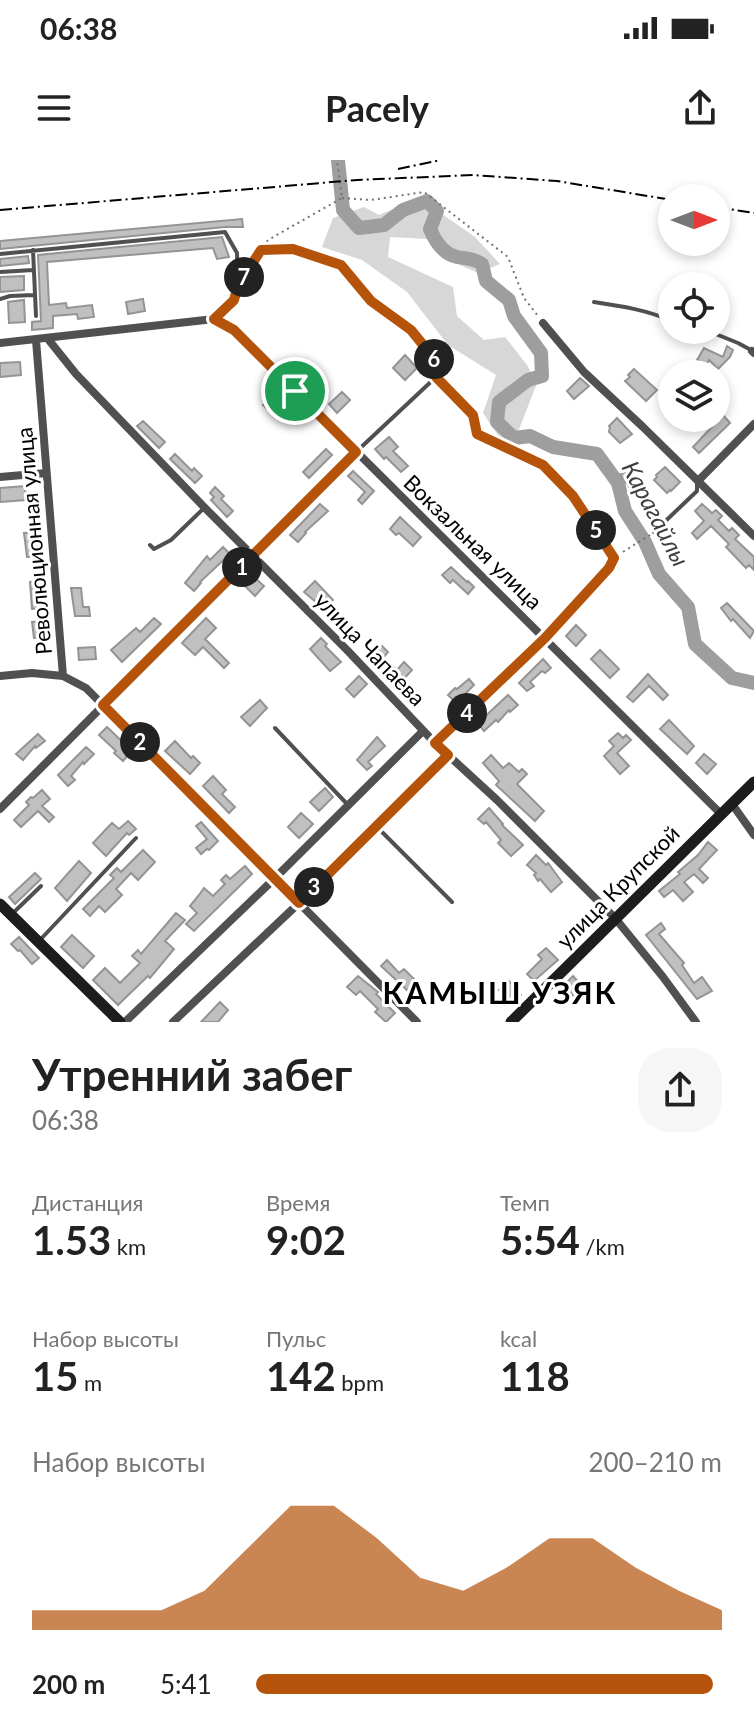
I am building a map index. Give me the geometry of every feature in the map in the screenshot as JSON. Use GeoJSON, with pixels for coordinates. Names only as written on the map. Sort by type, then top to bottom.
{"type":"FeatureCollection","features":[{"type":"Feature","properties":{"kind":"main road","name":"улица Крупской"},"geometry":{"type":"LineString","coordinates":[[511,1022],[754,782]]}},
{"type":"Feature","properties":{"kind":"main road"},"geometry":{"type":"LineString","coordinates":[[0,904],[123,1022]]}},
{"type":"Feature","properties":{"kind":"street"},"geometry":{"type":"LineString","coordinates":[[0,343],[214,319]]}},
{"type":"Feature","properties":{"kind":"street","name":"Вокзальная улица"},"geometry":{"type":"LineString","coordinates":[[214,319],[234,330],[721,814]]}},
{"type":"Feature","properties":{"kind":"street"},"geometry":{"type":"LineString","coordinates":[[543,323],[584,372],[754,536]]}},
{"type":"Feature","properties":{"kind":"street","name":"улица Чапаева"},"geometry":{"type":"LineString","coordinates":[[48,339],[76,374],[423,731],[615,918],[696,1022]]}},
{"type":"Feature","properties":{"kind":"street","name":"Революционная улица"},"geometry":{"type":"LineString","coordinates":[[36,340],[63,676],[86,688],[417,1022]]}},
{"type":"Feature","properties":{"kind":"street"},"geometry":{"type":"LineString","coordinates":[[698,481],[754,424]]}},
{"type":"Feature","properties":{"kind":"street"},"geometry":{"type":"LineString","coordinates":[[0,809],[356,452]]}},
{"type":"Feature","properties":{"kind":"street"},"geometry":{"type":"LineString","coordinates":[[0,477],[46,473]]}},
{"type":"Feature","properties":{"kind":"street"},"geometry":{"type":"LineString","coordinates":[[435,743],[545,638]]}},
{"type":"Feature","properties":{"kind":"street"},"geometry":{"type":"LineString","coordinates":[[0,676],[32,673],[63,676]]}},
{"type":"Feature","properties":{"kind":"street"},"geometry":{"type":"LineString","coordinates":[[123,1022],[274,879],[423,731]]}},
{"type":"Feature","properties":{"kind":"street"},"geometry":{"type":"LineString","coordinates":[[173,1022],[448,755]]}},
{"type":"Feature","properties":{"kind":"street"},"geometry":{"type":"LineString","coordinates":[[732,804],[754,835]]}},
{"type":"Feature","properties":{"kind":"lane"},"geometry":{"type":"LineString","coordinates":[[0,254],[225,232],[237,253],[238,285],[234,300],[214,319]]}},
{"type":"Feature","properties":{"kind":"lane"},"geometry":{"type":"LineString","coordinates":[[33,250],[36,316]]}},
{"type":"Feature","properties":{"kind":"lane"},"geometry":{"type":"LineString","coordinates":[[0,272],[33,270]]}},
{"type":"Feature","properties":{"kind":"lane"},"geometry":{"type":"LineString","coordinates":[[0,299],[34,295]]}},
{"type":"Feature","properties":{"kind":"lane"},"geometry":{"type":"LineString","coordinates":[[594,302],[658,317]]}},
{"type":"Feature","properties":{"kind":"lane"},"geometry":{"type":"LineString","coordinates":[[356,452],[436,377],[437,362],[411,330]]}},
{"type":"Feature","properties":{"kind":"lane"},"geometry":{"type":"LineString","coordinates":[[730,340],[753,350]]}},
{"type":"Feature","properties":{"kind":"lane"},"geometry":{"type":"LineString","coordinates":[[654,532],[697,491],[698,481]]}},
{"type":"Feature","properties":{"kind":"lane"},"geometry":{"type":"LineString","coordinates":[[150,545],[154,549],[171,540],[205,508]]}},
{"type":"Feature","properties":{"kind":"lane"},"geometry":{"type":"LineString","coordinates":[[545,638],[609,568],[614,558]]}},
{"type":"Feature","properties":{"kind":"lane"},"geometry":{"type":"LineString","coordinates":[[275,728],[348,805]]}},
{"type":"Feature","properties":{"kind":"lane"},"geometry":{"type":"LineString","coordinates":[[376,826],[452,902]]}},
{"type":"Feature","properties":{"kind":"lane"},"geometry":{"type":"LineString","coordinates":[[39,941],[136,838]]}},
{"type":"Feature","properties":{"kind":"lane"},"geometry":{"type":"LineString","coordinates":[[11,914],[41,886]]}},
{"type":"Feature","properties":{"kind":"path"},"geometry":{"type":"LineString","coordinates":[[339,160],[342,198]]}},
{"type":"Feature","properties":{"kind":"path"},"geometry":{"type":"LineString","coordinates":[[238,285],[268,240],[342,198],[371,200],[424,192],[508,257],[524,298],[543,323]]}},
{"type":"Feature","properties":{"kind":"path"},"geometry":{"type":"LineString","coordinates":[[261,250],[293,249],[341,265],[371,301],[411,330]]}},
{"type":"Feature","properties":{"kind":"path"},"geometry":{"type":"LineString","coordinates":[[436,377],[473,415],[477,434],[543,465],[573,496],[614,558],[654,532]]}},
{"type":"Feature","properties":{"kind":"shaded area"},"geometry":{"type":"Polygon","coordinates":[[[419,198],[475,237],[500,264],[478,273],[453,262],[427,239],[390,237],[388,257],[453,287],[457,316],[484,340],[505,337],[537,383],[518,432],[501,440],[483,413],[496,375],[448,345],[407,292],[362,260],[322,247],[333,218],[364,207],[379,215],[419,198]]]}},
{"type":"Feature","properties":{"kind":"building"},"geometry":{"type":"Polygon","coordinates":[[[242,219],[243,227],[0,249],[0,241],[242,219]]]}},
{"type":"Feature","properties":{"kind":"building"},"geometry":{"type":"Polygon","coordinates":[[[222,237],[229,257],[217,259],[213,248],[47,262],[49,305],[66,303],[67,308],[92,305],[94,317],[78,319],[77,314],[53,316],[53,328],[32,330],[32,322],[41,321],[38,255],[222,237]]]}},
{"type":"Feature","properties":{"kind":"building"},"geometry":{"type":"Polygon","coordinates":[[[28,256],[29,263],[0,266],[0,259],[28,256]]]}},
{"type":"Feature","properties":{"kind":"building"},"geometry":{"type":"Polygon","coordinates":[[[24,276],[24,290],[0,292],[0,277],[24,276]]]}},
{"type":"Feature","properties":{"kind":"building"},"geometry":{"type":"Polygon","coordinates":[[[143,299],[145,311],[128,314],[126,302],[143,299]]]}},
{"type":"Feature","properties":{"kind":"building"},"geometry":{"type":"Polygon","coordinates":[[[24,300],[25,322],[9,323],[8,302],[24,300]]]}},
{"type":"Feature","properties":{"kind":"building"},"geometry":{"type":"Polygon","coordinates":[[[727,346],[733,350],[727,360],[697,360],[704,348],[723,357],[727,346]]]}},
{"type":"Feature","properties":{"kind":"building"},"geometry":{"type":"Polygon","coordinates":[[[405,355],[417,368],[405,380],[393,368],[405,355]]]}},
{"type":"Feature","properties":{"kind":"building"},"geometry":{"type":"Polygon","coordinates":[[[20,362],[21,375],[0,377],[0,363],[20,362]]]}},
{"type":"Feature","properties":{"kind":"building"},"geometry":{"type":"Polygon","coordinates":[[[634,369],[657,390],[646,401],[625,381],[634,369]]]}},
{"type":"Feature","properties":{"kind":"building"},"geometry":{"type":"Polygon","coordinates":[[[580,378],[589,386],[574,399],[567,391],[580,378]]]}},
{"type":"Feature","properties":{"kind":"building"},"geometry":{"type":"Polygon","coordinates":[[[276,391],[284,398],[271,412],[263,405],[276,391]]]}},
{"type":"Feature","properties":{"kind":"building"},"geometry":{"type":"Polygon","coordinates":[[[342,392],[350,400],[337,413],[329,404],[342,392]]]}},
{"type":"Feature","properties":{"kind":"building"},"geometry":{"type":"Polygon","coordinates":[[[617,418],[632,434],[620,443],[609,432],[609,426],[617,418]]]}},
{"type":"Feature","properties":{"kind":"building"},"geometry":{"type":"Polygon","coordinates":[[[143,421],[165,442],[159,448],[137,426],[143,421]]]}},
{"type":"Feature","properties":{"kind":"building"},"geometry":{"type":"Polygon","coordinates":[[[707,432],[721,432],[699,453],[693,447],[707,432]]]}},
{"type":"Feature","properties":{"kind":"building"},"geometry":{"type":"Polygon","coordinates":[[[389,437],[398,447],[393,451],[408,466],[401,472],[375,449],[389,437]]]}},
{"type":"Feature","properties":{"kind":"building"},"geometry":{"type":"Polygon","coordinates":[[[326,449],[332,455],[309,478],[303,472],[326,449]]]}},
{"type":"Feature","properties":{"kind":"building"},"geometry":{"type":"Polygon","coordinates":[[[175,454],[192,471],[194,468],[202,476],[195,483],[170,459],[175,454]]]}},
{"type":"Feature","properties":{"kind":"building"},"geometry":{"type":"Polygon","coordinates":[[[665,467],[680,482],[667,493],[654,480],[665,467]]]}},
{"type":"Feature","properties":{"kind":"building"},"geometry":{"type":"Polygon","coordinates":[[[353,471],[374,491],[362,504],[358,500],[365,492],[348,476],[353,471]]]}},
{"type":"Feature","properties":{"kind":"building"},"geometry":{"type":"Polygon","coordinates":[[[625,471],[644,492],[637,497],[620,475],[625,471]]]}},
{"type":"Feature","properties":{"kind":"building"},"geometry":{"type":"Polygon","coordinates":[[[25,486],[26,500],[0,502],[0,488],[25,486]]]}},
{"type":"Feature","properties":{"kind":"building"},"geometry":{"type":"Polygon","coordinates":[[[215,487],[233,511],[227,517],[211,500],[214,497],[210,493],[215,487]]]}},
{"type":"Feature","properties":{"kind":"building"},"geometry":{"type":"Polygon","coordinates":[[[320,504],[328,511],[298,542],[290,535],[320,504]]]}},
{"type":"Feature","properties":{"kind":"building"},"geometry":{"type":"Polygon","coordinates":[[[702,504],[712,513],[716,510],[722,516],[718,520],[729,531],[732,528],[739,535],[735,539],[754,557],[754,570],[749,565],[746,568],[711,526],[697,539],[692,533],[704,521],[695,511],[702,504]]]}},
{"type":"Feature","properties":{"kind":"building"},"geometry":{"type":"Polygon","coordinates":[[[400,517],[421,537],[413,546],[390,529],[400,517]]]}},
{"type":"Feature","properties":{"kind":"building"},"geometry":{"type":"Polygon","coordinates":[[[39,532],[41,556],[27,557],[24,533],[39,532]]]}},
{"type":"Feature","properties":{"kind":"building"},"geometry":{"type":"Polygon","coordinates":[[[223,547],[230,554],[194,591],[185,583],[207,556],[210,560],[223,547]]]}},
{"type":"Feature","properties":{"kind":"building"},"geometry":{"type":"Polygon","coordinates":[[[451,567],[474,587],[468,594],[453,580],[450,583],[442,575],[451,567]]]}},
{"type":"Feature","properties":{"kind":"building"},"geometry":{"type":"Polygon","coordinates":[[[251,574],[264,586],[255,596],[242,583],[251,574]]]}},
{"type":"Feature","properties":{"kind":"building"},"geometry":{"type":"Polygon","coordinates":[[[44,581],[47,608],[32,609],[30,582],[44,581]]]}},
{"type":"Feature","properties":{"kind":"building"},"geometry":{"type":"Polygon","coordinates":[[[315,581],[333,600],[324,609],[304,592],[315,581]]]}},
{"type":"Feature","properties":{"kind":"building"},"geometry":{"type":"Polygon","coordinates":[[[71,588],[81,588],[83,607],[89,607],[90,616],[75,616],[71,588]]]}},
{"type":"Feature","properties":{"kind":"building"},"geometry":{"type":"Polygon","coordinates":[[[727,603],[754,631],[750,638],[721,608],[727,603]]]}},
{"type":"Feature","properties":{"kind":"building"},"geometry":{"type":"Polygon","coordinates":[[[154,618],[161,624],[122,662],[111,650],[136,628],[140,632],[154,618]]]}},
{"type":"Feature","properties":{"kind":"building"},"geometry":{"type":"Polygon","coordinates":[[[206,618],[216,628],[205,639],[229,663],[224,668],[203,647],[195,655],[182,643],[206,618]]]}},
{"type":"Feature","properties":{"kind":"building"},"geometry":{"type":"Polygon","coordinates":[[[47,621],[48,637],[34,638],[32,622],[47,621]]]}},
{"type":"Feature","properties":{"kind":"building"},"geometry":{"type":"Polygon","coordinates":[[[576,625],[586,635],[576,646],[566,636],[576,625]]]}},
{"type":"Feature","properties":{"kind":"building"},"geometry":{"type":"Polygon","coordinates":[[[321,638],[341,662],[330,671],[310,649],[321,638]]]}},
{"type":"Feature","properties":{"kind":"building"},"geometry":{"type":"Polygon","coordinates":[[[382,646],[388,652],[384,657],[397,670],[404,662],[412,670],[399,684],[372,657],[382,646]]]}},
{"type":"Feature","properties":{"kind":"building"},"geometry":{"type":"Polygon","coordinates":[[[95,647],[96,659],[79,660],[78,648],[95,647]]]}},
{"type":"Feature","properties":{"kind":"building"},"geometry":{"type":"Polygon","coordinates":[[[600,650],[619,669],[610,678],[591,659],[600,650]]]}},
{"type":"Feature","properties":{"kind":"building"},"geometry":{"type":"Polygon","coordinates":[[[543,659],[551,668],[545,673],[542,671],[530,682],[534,686],[527,691],[519,683],[543,659]]]}},
{"type":"Feature","properties":{"kind":"building"},"geometry":{"type":"Polygon","coordinates":[[[648,674],[668,695],[663,700],[649,686],[633,702],[627,697],[648,674]]]}},
{"type":"Feature","properties":{"kind":"building"},"geometry":{"type":"Polygon","coordinates":[[[359,676],[367,684],[354,697],[346,689],[359,676]]]}},
{"type":"Feature","properties":{"kind":"building"},"geometry":{"type":"Polygon","coordinates":[[[469,679],[474,685],[456,703],[448,695],[469,679]]]}},
{"type":"Feature","properties":{"kind":"building"},"geometry":{"type":"Polygon","coordinates":[[[508,695],[518,705],[484,731],[478,723],[508,695]]]}},
{"type":"Feature","properties":{"kind":"building"},"geometry":{"type":"Polygon","coordinates":[[[260,700],[267,708],[250,726],[241,717],[260,700]]]}},
{"type":"Feature","properties":{"kind":"building"},"geometry":{"type":"Polygon","coordinates":[[[669,720],[694,746],[687,754],[660,729],[669,720]]]}},
{"type":"Feature","properties":{"kind":"building"},"geometry":{"type":"Polygon","coordinates":[[[107,727],[132,751],[123,761],[99,735],[107,727]]]}},
{"type":"Feature","properties":{"kind":"building"},"geometry":{"type":"Polygon","coordinates":[[[618,733],[631,740],[617,753],[629,766],[620,774],[604,756],[614,746],[609,741],[618,733]]]}},
{"type":"Feature","properties":{"kind":"building"},"geometry":{"type":"Polygon","coordinates":[[[38,734],[45,741],[35,746],[23,760],[16,754],[38,734]]]}},
{"type":"Feature","properties":{"kind":"building"},"geometry":{"type":"Polygon","coordinates":[[[377,737],[385,746],[368,762],[372,766],[367,770],[357,760],[377,737]]]}},
{"type":"Feature","properties":{"kind":"building"},"geometry":{"type":"Polygon","coordinates":[[[175,741],[200,763],[190,774],[165,751],[175,741]]]}},
{"type":"Feature","properties":{"kind":"building"},"geometry":{"type":"Polygon","coordinates":[[[86,747],[94,754],[71,776],[75,780],[68,786],[58,775],[86,747]]]}},
{"type":"Feature","properties":{"kind":"building"},"geometry":{"type":"Polygon","coordinates":[[[704,754],[716,764],[707,774],[696,763],[704,754]]]}},
{"type":"Feature","properties":{"kind":"building"},"geometry":{"type":"Polygon","coordinates":[[[491,755],[503,768],[509,763],[519,772],[522,769],[527,774],[517,784],[544,811],[535,821],[496,785],[499,781],[483,763],[491,755]]]}},
{"type":"Feature","properties":{"kind":"building"},"geometry":{"type":"Polygon","coordinates":[[[213,776],[226,790],[222,794],[235,807],[229,813],[203,786],[213,776]]]}},
{"type":"Feature","properties":{"kind":"building"},"geometry":{"type":"Polygon","coordinates":[[[325,788],[333,797],[319,811],[310,802],[325,788]]]}},
{"type":"Feature","properties":{"kind":"building"},"geometry":{"type":"Polygon","coordinates":[[[42,790],[50,799],[42,806],[54,817],[49,822],[38,811],[21,827],[14,820],[29,805],[26,802],[42,790]]]}},
{"type":"Feature","properties":{"kind":"building"},"geometry":{"type":"Polygon","coordinates":[[[489,808],[523,845],[511,856],[498,843],[501,840],[486,822],[484,824],[478,819],[489,808]]]}},
{"type":"Feature","properties":{"kind":"building"},"geometry":{"type":"Polygon","coordinates":[[[301,813],[313,824],[299,838],[288,827],[301,813]]]}},
{"type":"Feature","properties":{"kind":"building"},"geometry":{"type":"Polygon","coordinates":[[[128,821],[136,829],[129,835],[127,833],[106,856],[93,843],[112,823],[119,829],[128,821]]]}},
{"type":"Feature","properties":{"kind":"building"},"geometry":{"type":"Polygon","coordinates":[[[201,822],[218,841],[201,854],[196,848],[207,839],[196,826],[201,822]]]}},
{"type":"Feature","properties":{"kind":"building"},"geometry":{"type":"Polygon","coordinates":[[[708,842],[717,850],[699,869],[708,878],[703,883],[694,874],[684,882],[693,892],[683,901],[673,890],[664,897],[659,891],[680,874],[678,872],[708,842]]]}},
{"type":"Feature","properties":{"kind":"building"},"geometry":{"type":"Polygon","coordinates":[[[143,850],[155,862],[138,880],[131,873],[116,889],[122,895],[105,912],[99,906],[90,916],[83,909],[114,878],[110,875],[117,868],[121,872],[143,850]]]}},
{"type":"Feature","properties":{"kind":"building"},"geometry":{"type":"Polygon","coordinates":[[[536,855],[546,865],[548,863],[562,882],[551,892],[540,879],[538,881],[534,875],[536,873],[527,865],[536,855]]]}},
{"type":"Feature","properties":{"kind":"building"},"geometry":{"type":"Polygon","coordinates":[[[79,861],[91,873],[67,901],[55,888],[79,861]]]}},
{"type":"Feature","properties":{"kind":"building"},"geometry":{"type":"Polygon","coordinates":[[[245,866],[252,874],[194,931],[186,924],[197,913],[190,906],[204,888],[213,896],[225,884],[221,880],[226,875],[230,879],[245,866]]]}},
{"type":"Feature","properties":{"kind":"building"},"geometry":{"type":"Polygon","coordinates":[[[35,873],[41,879],[15,904],[9,897],[35,873]]]}},
{"type":"Feature","properties":{"kind":"building"},"geometry":{"type":"Polygon","coordinates":[[[176,913],[185,920],[165,941],[174,949],[150,978],[148,976],[118,1005],[93,980],[105,968],[120,983],[140,963],[132,956],[138,950],[141,954],[176,913]]]}},
{"type":"Feature","properties":{"kind":"building"},"geometry":{"type":"Polygon","coordinates":[[[661,923],[665,929],[659,934],[684,963],[682,965],[694,983],[702,977],[712,991],[697,999],[646,935],[661,923]]]}},
{"type":"Feature","properties":{"kind":"building"},"geometry":{"type":"Polygon","coordinates":[[[72,935],[94,956],[83,968],[61,947],[72,935]]]}},
{"type":"Feature","properties":{"kind":"building"},"geometry":{"type":"Polygon","coordinates":[[[19,937],[39,958],[32,964],[11,944],[19,937]]]}},
{"type":"Feature","properties":{"kind":"building"},"geometry":{"type":"Polygon","coordinates":[[[546,948],[558,960],[534,981],[527,974],[542,959],[538,955],[546,948]]]}},
{"type":"Feature","properties":{"kind":"building"},"geometry":{"type":"Polygon","coordinates":[[[387,960],[399,973],[404,969],[417,982],[408,991],[381,966],[387,960]]]}},
{"type":"Feature","properties":{"kind":"building"},"geometry":{"type":"Polygon","coordinates":[[[358,976],[378,992],[376,994],[395,1013],[386,1022],[360,991],[356,995],[347,987],[358,976]]]}},
{"type":"Feature","properties":{"kind":"building"},"geometry":{"type":"Polygon","coordinates":[[[573,976],[586,991],[577,1000],[564,985],[573,976]]]}},
{"type":"Feature","properties":{"kind":"building"},"geometry":{"type":"Polygon","coordinates":[[[509,981],[521,995],[511,1004],[499,990],[509,981]]]}},
{"type":"Feature","properties":{"kind":"building"},"geometry":{"type":"Polygon","coordinates":[[[220,1002],[228,1010],[218,1022],[201,1022],[220,1002]]]}},
{"type":"Feature","properties":{"kind":"waterway","name":"Карагайлы"},"geometry":{"type":"LineString","coordinates":[[338,160],[343,210],[359,228],[384,225],[403,210],[427,201],[437,211],[430,229],[440,246],[452,255],[482,264],[486,281],[509,300],[514,316],[541,353],[542,376],[528,380],[499,402],[497,422],[514,438],[530,436],[553,447],[597,454],[618,483],[625,511],[645,542],[659,574],[688,607],[695,644],[732,678],[754,683]]}},
{"type":"Feature","properties":{"kind":"railway"},"geometry":{"type":"LineString","coordinates":[[398,169],[441,160]]}},
{"type":"Feature","properties":{"kind":"railway"},"geometry":{"type":"LineString","coordinates":[[0,210],[357,180],[473,175],[557,181],[658,198]]}},
{"type":"Feature","properties":{"kind":"railway"},"geometry":{"type":"LineString","coordinates":[[730,209],[754,213]]}},
{"type":"Feature","properties":{"kind":"district","name":"КАМЫШ УЗЯК"},"geometry":{"type":"Point","coordinates":[500,994]}},
{"type":"Feature","properties":{"kind":"route"},"geometry":{"type":"LineString","coordinates":[[293,249],[341,265],[371,301],[411,330],[437,362],[436,377],[473,415],[477,434],[543,465],[573,496],[614,558],[609,568],[545,638],[435,743],[448,755],[299,903],[103,705],[356,452],[295,391],[234,330],[214,319],[234,300],[238,285],[261,250],[293,249]]}}]}
